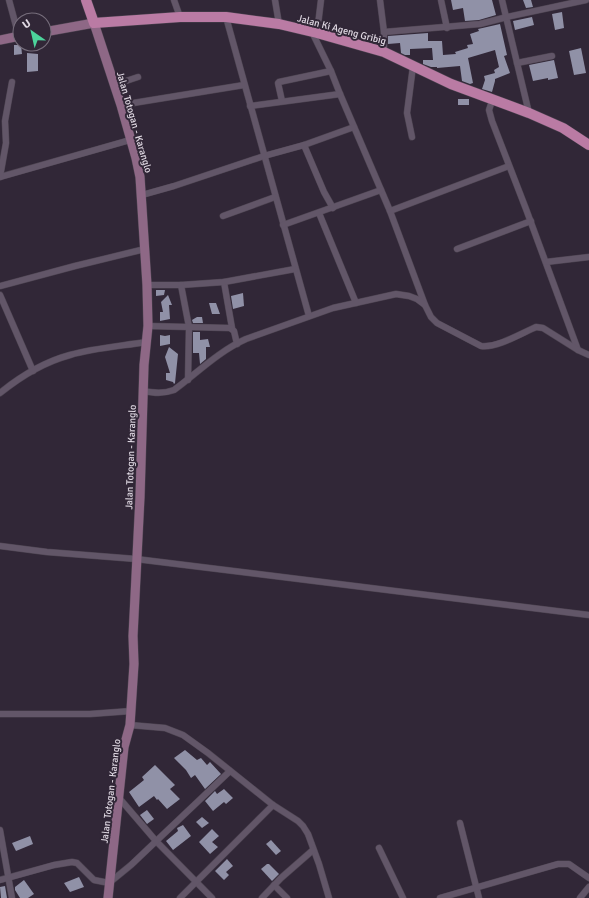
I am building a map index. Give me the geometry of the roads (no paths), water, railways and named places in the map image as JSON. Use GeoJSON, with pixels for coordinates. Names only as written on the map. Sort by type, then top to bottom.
{"type":"FeatureCollection","features":[{"type":"Feature","properties":{"kind":"main road"},"geometry":{"type":"LineString","coordinates":[[52,31],[94,23],[86,0]]}},
{"type":"Feature","properties":{"kind":"main road","name":"Jalan Ki Ageng Gribig"},"geometry":{"type":"LineString","coordinates":[[94,23],[180,17],[226,17],[279,24],[315,32],[384,52],[451,84],[529,113],[563,128],[589,145]]}},
{"type":"Feature","properties":{"kind":"main road","name":"Jalan Totogan - Karanglo"},"geometry":{"type":"LineString","coordinates":[[94,23],[121,105],[140,177],[148,326],[143,391],[131,718],[124,747],[120,799],[108,898]]}},
{"type":"Feature","properties":{"kind":"main road"},"geometry":{"type":"LineString","coordinates":[[0,40],[12,38]]}},
{"type":"Feature","properties":{"kind":"street"},"geometry":{"type":"LineString","coordinates":[[9,0],[12,12]]}},
{"type":"Feature","properties":{"kind":"street"},"geometry":{"type":"LineString","coordinates":[[174,0],[180,17]]}},
{"type":"Feature","properties":{"kind":"street"},"geometry":{"type":"LineString","coordinates":[[275,0],[279,24]]}},
{"type":"Feature","properties":{"kind":"street"},"geometry":{"type":"LineString","coordinates":[[321,0],[315,32],[390,211],[425,305],[431,317],[437,323],[481,346],[487,347],[495,345],[536,327],[543,328],[578,350],[589,355]]}},
{"type":"Feature","properties":{"kind":"street"},"geometry":{"type":"LineString","coordinates":[[380,0],[384,32],[384,52]]}},
{"type":"Feature","properties":{"kind":"street"},"geometry":{"type":"LineString","coordinates":[[440,0],[447,28]]}},
{"type":"Feature","properties":{"kind":"street"},"geometry":{"type":"LineString","coordinates":[[502,0],[529,113]]}},
{"type":"Feature","properties":{"kind":"street"},"geometry":{"type":"LineString","coordinates":[[384,32],[447,28],[480,24],[586,0]]}},
{"type":"Feature","properties":{"kind":"street"},"geometry":{"type":"LineString","coordinates":[[226,17],[309,316]]}},
{"type":"Feature","properties":{"kind":"street"},"geometry":{"type":"LineString","coordinates":[[517,63],[552,56]]}},
{"type":"Feature","properties":{"kind":"street"},"geometry":{"type":"LineString","coordinates":[[412,137],[407,113],[413,66]]}},
{"type":"Feature","properties":{"kind":"street"},"geometry":{"type":"LineString","coordinates":[[282,102],[278,83],[331,71]]}},
{"type":"Feature","properties":{"kind":"street"},"geometry":{"type":"LineString","coordinates":[[114,85],[138,77]]}},
{"type":"Feature","properties":{"kind":"street"},"geometry":{"type":"LineString","coordinates":[[12,82],[5,121],[6,143],[0,177],[130,140]]}},
{"type":"Feature","properties":{"kind":"street"},"geometry":{"type":"LineString","coordinates":[[121,105],[244,85]]}},
{"type":"Feature","properties":{"kind":"street"},"geometry":{"type":"LineString","coordinates":[[250,106],[340,94]]}},
{"type":"Feature","properties":{"kind":"street"},"geometry":{"type":"LineString","coordinates":[[492,100],[489,110],[492,122],[531,221],[578,350]]}},
{"type":"Feature","properties":{"kind":"street"},"geometry":{"type":"LineString","coordinates":[[142,195],[264,156],[304,145],[354,127]]}},
{"type":"Feature","properties":{"kind":"street"},"geometry":{"type":"LineString","coordinates":[[304,145],[324,192],[333,208]]}},
{"type":"Feature","properties":{"kind":"street"},"geometry":{"type":"LineString","coordinates":[[390,211],[509,166]]}},
{"type":"Feature","properties":{"kind":"street"},"geometry":{"type":"LineString","coordinates":[[284,225],[380,190]]}},
{"type":"Feature","properties":{"kind":"street"},"geometry":{"type":"LineString","coordinates":[[223,216],[275,197]]}},
{"type":"Feature","properties":{"kind":"street"},"geometry":{"type":"LineString","coordinates":[[319,213],[356,303]]}},
{"type":"Feature","properties":{"kind":"street"},"geometry":{"type":"LineString","coordinates":[[457,249],[531,221]]}},
{"type":"Feature","properties":{"kind":"street"},"geometry":{"type":"LineString","coordinates":[[0,285],[145,249]]}},
{"type":"Feature","properties":{"kind":"street"},"geometry":{"type":"LineString","coordinates":[[546,262],[589,257]]}},
{"type":"Feature","properties":{"kind":"street"},"geometry":{"type":"LineString","coordinates":[[147,285],[181,285],[224,282],[296,269]]}},
{"type":"Feature","properties":{"kind":"street"},"geometry":{"type":"LineString","coordinates":[[224,282],[232,328],[237,344]]}},
{"type":"Feature","properties":{"kind":"street"},"geometry":{"type":"LineString","coordinates":[[181,285],[189,327],[188,380]]}},
{"type":"Feature","properties":{"kind":"street"},"geometry":{"type":"LineString","coordinates":[[0,294],[33,371]]}},
{"type":"Feature","properties":{"kind":"street"},"geometry":{"type":"LineString","coordinates":[[143,391],[158,393],[168,392],[188,380],[207,364],[246,339],[333,308],[396,294],[417,299],[425,305]]}},
{"type":"Feature","properties":{"kind":"street"},"geometry":{"type":"LineString","coordinates":[[148,326],[232,328]]}},
{"type":"Feature","properties":{"kind":"street"},"geometry":{"type":"LineString","coordinates":[[0,393],[16,380],[46,364],[70,355],[146,342]]}},
{"type":"Feature","properties":{"kind":"street"},"geometry":{"type":"LineString","coordinates":[[0,546],[47,552],[136,559],[589,615]]}},
{"type":"Feature","properties":{"kind":"street"},"geometry":{"type":"LineString","coordinates":[[0,714],[90,714],[131,718],[174,731],[194,742],[273,805],[289,814],[302,826],[308,834],[329,898]]}},
{"type":"Feature","properties":{"kind":"street"},"geometry":{"type":"LineString","coordinates":[[0,880],[72,862],[77,863],[94,880],[109,883],[131,865],[230,771]]}},
{"type":"Feature","properties":{"kind":"street"},"geometry":{"type":"LineString","coordinates":[[120,799],[156,841],[212,898]]}},
{"type":"Feature","properties":{"kind":"street"},"geometry":{"type":"LineString","coordinates":[[180,898],[273,805]]}},
{"type":"Feature","properties":{"kind":"street"},"geometry":{"type":"LineString","coordinates":[[460,823],[479,898]]}},
{"type":"Feature","properties":{"kind":"street"},"geometry":{"type":"LineString","coordinates":[[0,830],[1,843],[12,898]]}},
{"type":"Feature","properties":{"kind":"street"},"geometry":{"type":"LineString","coordinates":[[379,848],[403,898]]}},
{"type":"Feature","properties":{"kind":"street"},"geometry":{"type":"LineString","coordinates":[[262,898],[274,885],[313,850]]}},
{"type":"Feature","properties":{"kind":"street"},"geometry":{"type":"LineString","coordinates":[[440,898],[564,864],[574,868],[589,878]]}},
{"type":"Feature","properties":{"kind":"street"},"geometry":{"type":"LineString","coordinates":[[274,885],[287,898]]}},
{"type":"Feature","properties":{"kind":"street"},"geometry":{"type":"LineString","coordinates":[[580,898],[589,887]]}}]}
